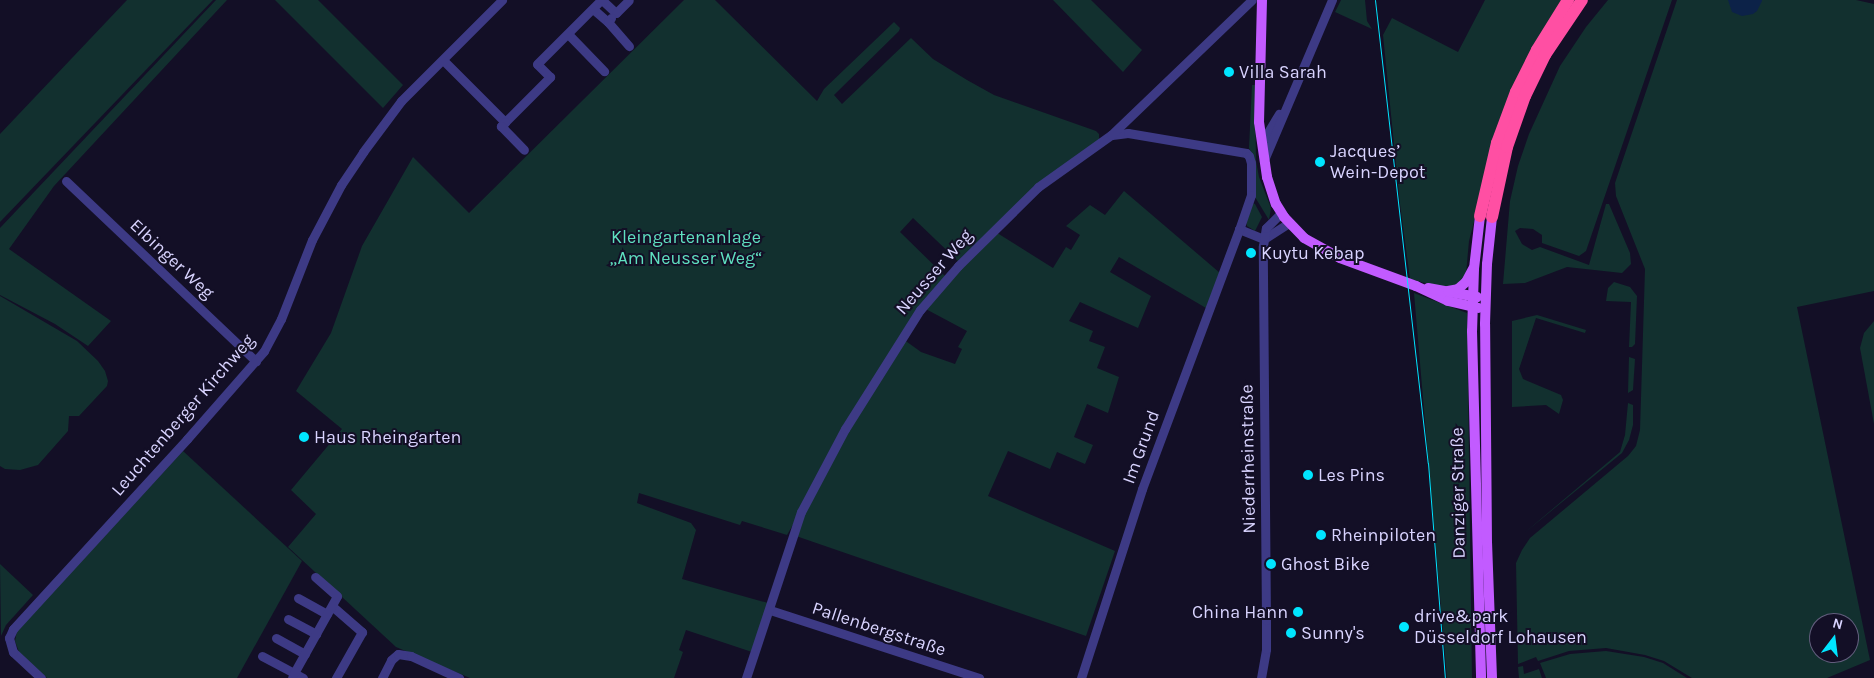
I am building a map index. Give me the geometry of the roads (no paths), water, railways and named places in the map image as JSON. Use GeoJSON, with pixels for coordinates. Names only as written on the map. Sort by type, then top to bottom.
{"type":"FeatureCollection","features":[{"type":"Feature","properties":{"kind":"highway","name":"Danziger Straße"},"geometry":{"type":"LineString","coordinates":[[1486,216],[1497,144],[1516,92],[1537,50],[1568,0]]}},
{"type":"Feature","properties":{"kind":"highway","name":"Danziger Straße"},"geometry":{"type":"LineString","coordinates":[[1486,216],[1525,96],[1545,55],[1582,0]]}},
{"type":"Feature","properties":{"kind":"main road"},"geometry":{"type":"LineString","coordinates":[[1262,0],[1259,110],[1264,160],[1270,187],[1281,213],[1304,238],[1319,248],[1360,266],[1416,286],[1448,302],[1486,303]]}},
{"type":"Feature","properties":{"kind":"main road","name":"Danziger Straße"},"geometry":{"type":"LineString","coordinates":[[1481,678],[1472,302],[1474,268],[1486,216]]}},
{"type":"Feature","properties":{"kind":"main road","name":"Danziger Straße"},"geometry":{"type":"LineString","coordinates":[[1486,216],[1487,543],[1492,678]]}},
{"type":"Feature","properties":{"kind":"main road"},"geometry":{"type":"LineString","coordinates":[[1445,292],[1458,289],[1466,282],[1474,268]]}},
{"type":"Feature","properties":{"kind":"main road"},"geometry":{"type":"LineString","coordinates":[[1416,286],[1445,292],[1472,302]]}},
{"type":"Feature","properties":{"kind":"street","name":"Leuchtenberger Kirchweg"},"geometry":{"type":"LineString","coordinates":[[41,678],[13,652],[9,638],[13,629],[187,439],[256,360],[270,341],[312,240],[341,185],[401,101],[502,0]]}},
{"type":"Feature","properties":{"kind":"street"},"geometry":{"type":"LineString","coordinates":[[524,150],[501,126],[550,77],[537,64],[602,0],[616,13]]}},
{"type":"Feature","properties":{"kind":"street"},"geometry":{"type":"LineString","coordinates":[[608,22],[629,0]]}},
{"type":"Feature","properties":{"kind":"street","name":"Neusser Weg"},"geometry":{"type":"LineString","coordinates":[[746,678],[801,512],[844,430],[920,310],[958,266],[1038,187],[1112,135],[1252,0]]}},
{"type":"Feature","properties":{"kind":"street"},"geometry":{"type":"LineString","coordinates":[[1264,160],[1332,0]]}},
{"type":"Feature","properties":{"kind":"street"},"geometry":{"type":"LineString","coordinates":[[593,9],[608,22],[629,46]]}},
{"type":"Feature","properties":{"kind":"street"},"geometry":{"type":"LineString","coordinates":[[568,34],[604,71]]}},
{"type":"Feature","properties":{"kind":"street"},"geometry":{"type":"LineString","coordinates":[[443,60],[505,122]]}},
{"type":"Feature","properties":{"kind":"street"},"geometry":{"type":"LineString","coordinates":[[1262,142],[1278,114],[1286,107]]}},
{"type":"Feature","properties":{"kind":"street"},"geometry":{"type":"LineString","coordinates":[[1259,110],[1268,115],[1278,114]]}},
{"type":"Feature","properties":{"kind":"street"},"geometry":{"type":"LineString","coordinates":[[1112,135],[1128,133],[1246,153],[1251,163],[1251,195],[1239,229],[1264,239],[1289,223]]}},
{"type":"Feature","properties":{"kind":"street","name":"Elbinger Weg"},"geometry":{"type":"LineString","coordinates":[[66,181],[256,360]]}},
{"type":"Feature","properties":{"kind":"street","name":"Niederrheinstraße"},"geometry":{"type":"LineString","coordinates":[[1261,678],[1266,649],[1262,298],[1264,239],[1266,228],[1281,213]]}},
{"type":"Feature","properties":{"kind":"street","name":"Im Grund"},"geometry":{"type":"LineString","coordinates":[[1081,678],[1142,489],[1239,229]]}},
{"type":"Feature","properties":{"kind":"street"},"geometry":{"type":"LineString","coordinates":[[293,675],[337,596],[315,577]]}},
{"type":"Feature","properties":{"kind":"street"},"geometry":{"type":"LineString","coordinates":[[298,598],[329,610],[362,632],[336,678]]}},
{"type":"Feature","properties":{"kind":"street","name":"Pallenbergstraße"},"geometry":{"type":"LineString","coordinates":[[770,610],[979,678]]}},
{"type":"Feature","properties":{"kind":"street"},"geometry":{"type":"LineString","coordinates":[[288,618],[316,634]]}},
{"type":"Feature","properties":{"kind":"street"},"geometry":{"type":"LineString","coordinates":[[276,638],[305,654]]}},
{"type":"Feature","properties":{"kind":"street"},"geometry":{"type":"LineString","coordinates":[[382,678],[391,660],[398,654],[411,656],[459,678]]}},
{"type":"Feature","properties":{"kind":"street"},"geometry":{"type":"LineString","coordinates":[[262,656],[293,675],[303,678]]}},
{"type":"Feature","properties":{"kind":"water"},"geometry":{"type":"Polygon","coordinates":[[[1728,0],[1762,1],[1757,11],[1753,14],[1742,16],[1732,12],[1728,0]]]}},
{"type":"Feature","properties":{"kind":"tram line"},"geometry":{"type":"LineString","coordinates":[[1375,0],[1428,463],[1445,678]]}},
{"type":"Feature","properties":{"kind":"place","name":"Villa Sarah"},"geometry":{"type":"Point","coordinates":[1229,72]}},
{"type":"Feature","properties":{"kind":"place","name":"Jacques’ Wein-Depot"},"geometry":{"type":"Point","coordinates":[1320,162]}},
{"type":"Feature","properties":{"kind":"place","name":"Kuytu Kebap"},"geometry":{"type":"Point","coordinates":[1251,253]}},
{"type":"Feature","properties":{"kind":"place","name":"Haus Rheingarten"},"geometry":{"type":"Point","coordinates":[304,437]}},
{"type":"Feature","properties":{"kind":"place","name":"Les Pins"},"geometry":{"type":"Point","coordinates":[1308,475]}},
{"type":"Feature","properties":{"kind":"place","name":"Rheinpiloten"},"geometry":{"type":"Point","coordinates":[1321,535]}},
{"type":"Feature","properties":{"kind":"place","name":"Ghost Bike"},"geometry":{"type":"Point","coordinates":[1271,564]}},
{"type":"Feature","properties":{"kind":"place","name":"China Hann"},"geometry":{"type":"Point","coordinates":[1298,612]}},
{"type":"Feature","properties":{"kind":"place","name":"drive&park Düsseldorf Lohausen"},"geometry":{"type":"Point","coordinates":[1404,627]}},
{"type":"Feature","properties":{"kind":"place","name":"Sunny's"},"geometry":{"type":"Point","coordinates":[1291,633]}},
{"type":"Feature","properties":{"kind":"park label","name":"Kleingartenanlage „Am Neusser Weg“"},"geometry":{"type":"Point","coordinates":[686,248]}}]}
